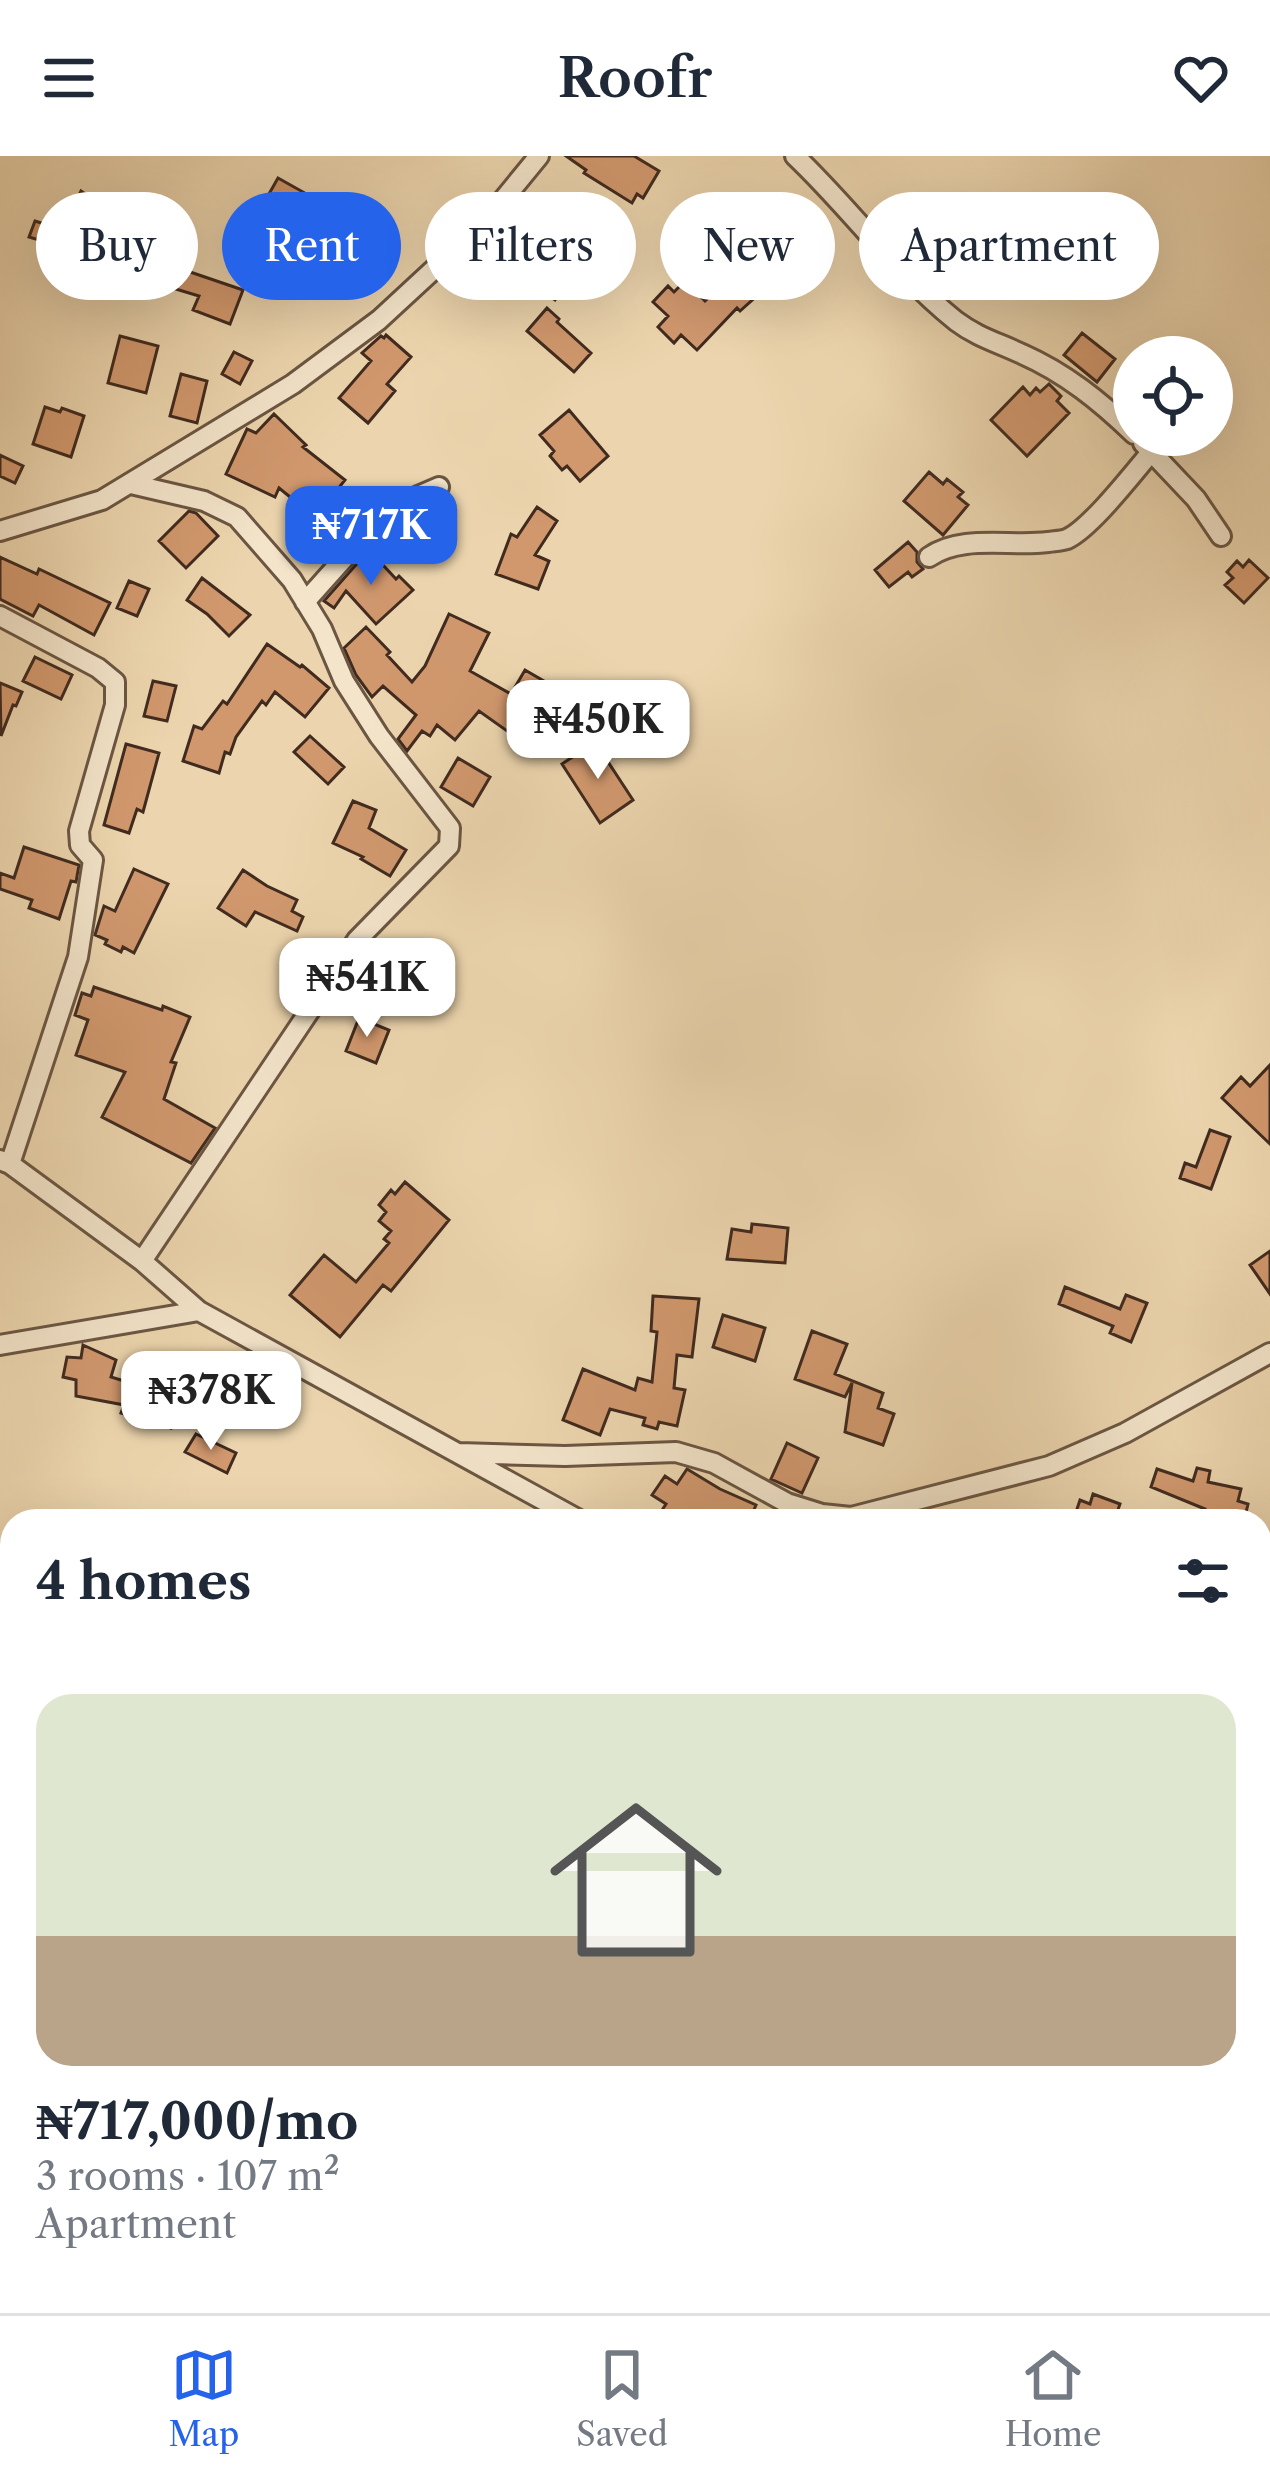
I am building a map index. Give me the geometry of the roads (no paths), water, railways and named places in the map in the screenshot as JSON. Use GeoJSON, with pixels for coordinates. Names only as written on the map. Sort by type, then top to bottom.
{"type":"FeatureCollection","features":[{"type":"Feature","properties":{"kind":"street"},"geometry":{"type":"LineString","coordinates":[[0,531],[102,500],[293,384],[379,320],[484,223],[539,156]]}},
{"type":"Feature","properties":{"kind":"street"},"geometry":{"type":"LineString","coordinates":[[795,156],[955,320],[980,337],[1064,376],[1113,413]]}},
{"type":"Feature","properties":{"kind":"street"},"geometry":{"type":"LineString","coordinates":[[929,557],[956,544],[1042,543],[1067,538],[1115,495],[1148,456]]}},
{"type":"Feature","properties":{"kind":"street"},"geometry":{"type":"LineString","coordinates":[[1157,456],[1196,499],[1220,536]]}},
{"type":"Feature","properties":{"kind":"street"},"geometry":{"type":"LineString","coordinates":[[131,484],[204,501],[237,517],[292,580],[322,629],[344,681],[379,736],[450,828],[449,846],[357,940],[142,1261]]}},
{"type":"Feature","properties":{"kind":"street"},"geometry":{"type":"LineString","coordinates":[[305,602],[388,509],[439,487]]}},
{"type":"Feature","properties":{"kind":"street"},"geometry":{"type":"LineString","coordinates":[[0,616],[98,668],[115,682],[115,705],[79,831],[80,845],[93,860],[78,957],[5,1162],[142,1261],[199,1311],[559,1509]]}},
{"type":"Feature","properties":{"kind":"street"},"geometry":{"type":"LineString","coordinates":[[0,1345],[199,1311]]}},
{"type":"Feature","properties":{"kind":"street"},"geometry":{"type":"LineString","coordinates":[[882,1509],[1049,1466],[1125,1432],[1270,1352]]}},
{"type":"Feature","properties":{"kind":"street"},"geometry":{"type":"LineString","coordinates":[[459,1453],[676,1452],[714,1462],[807,1509]]}}]}
